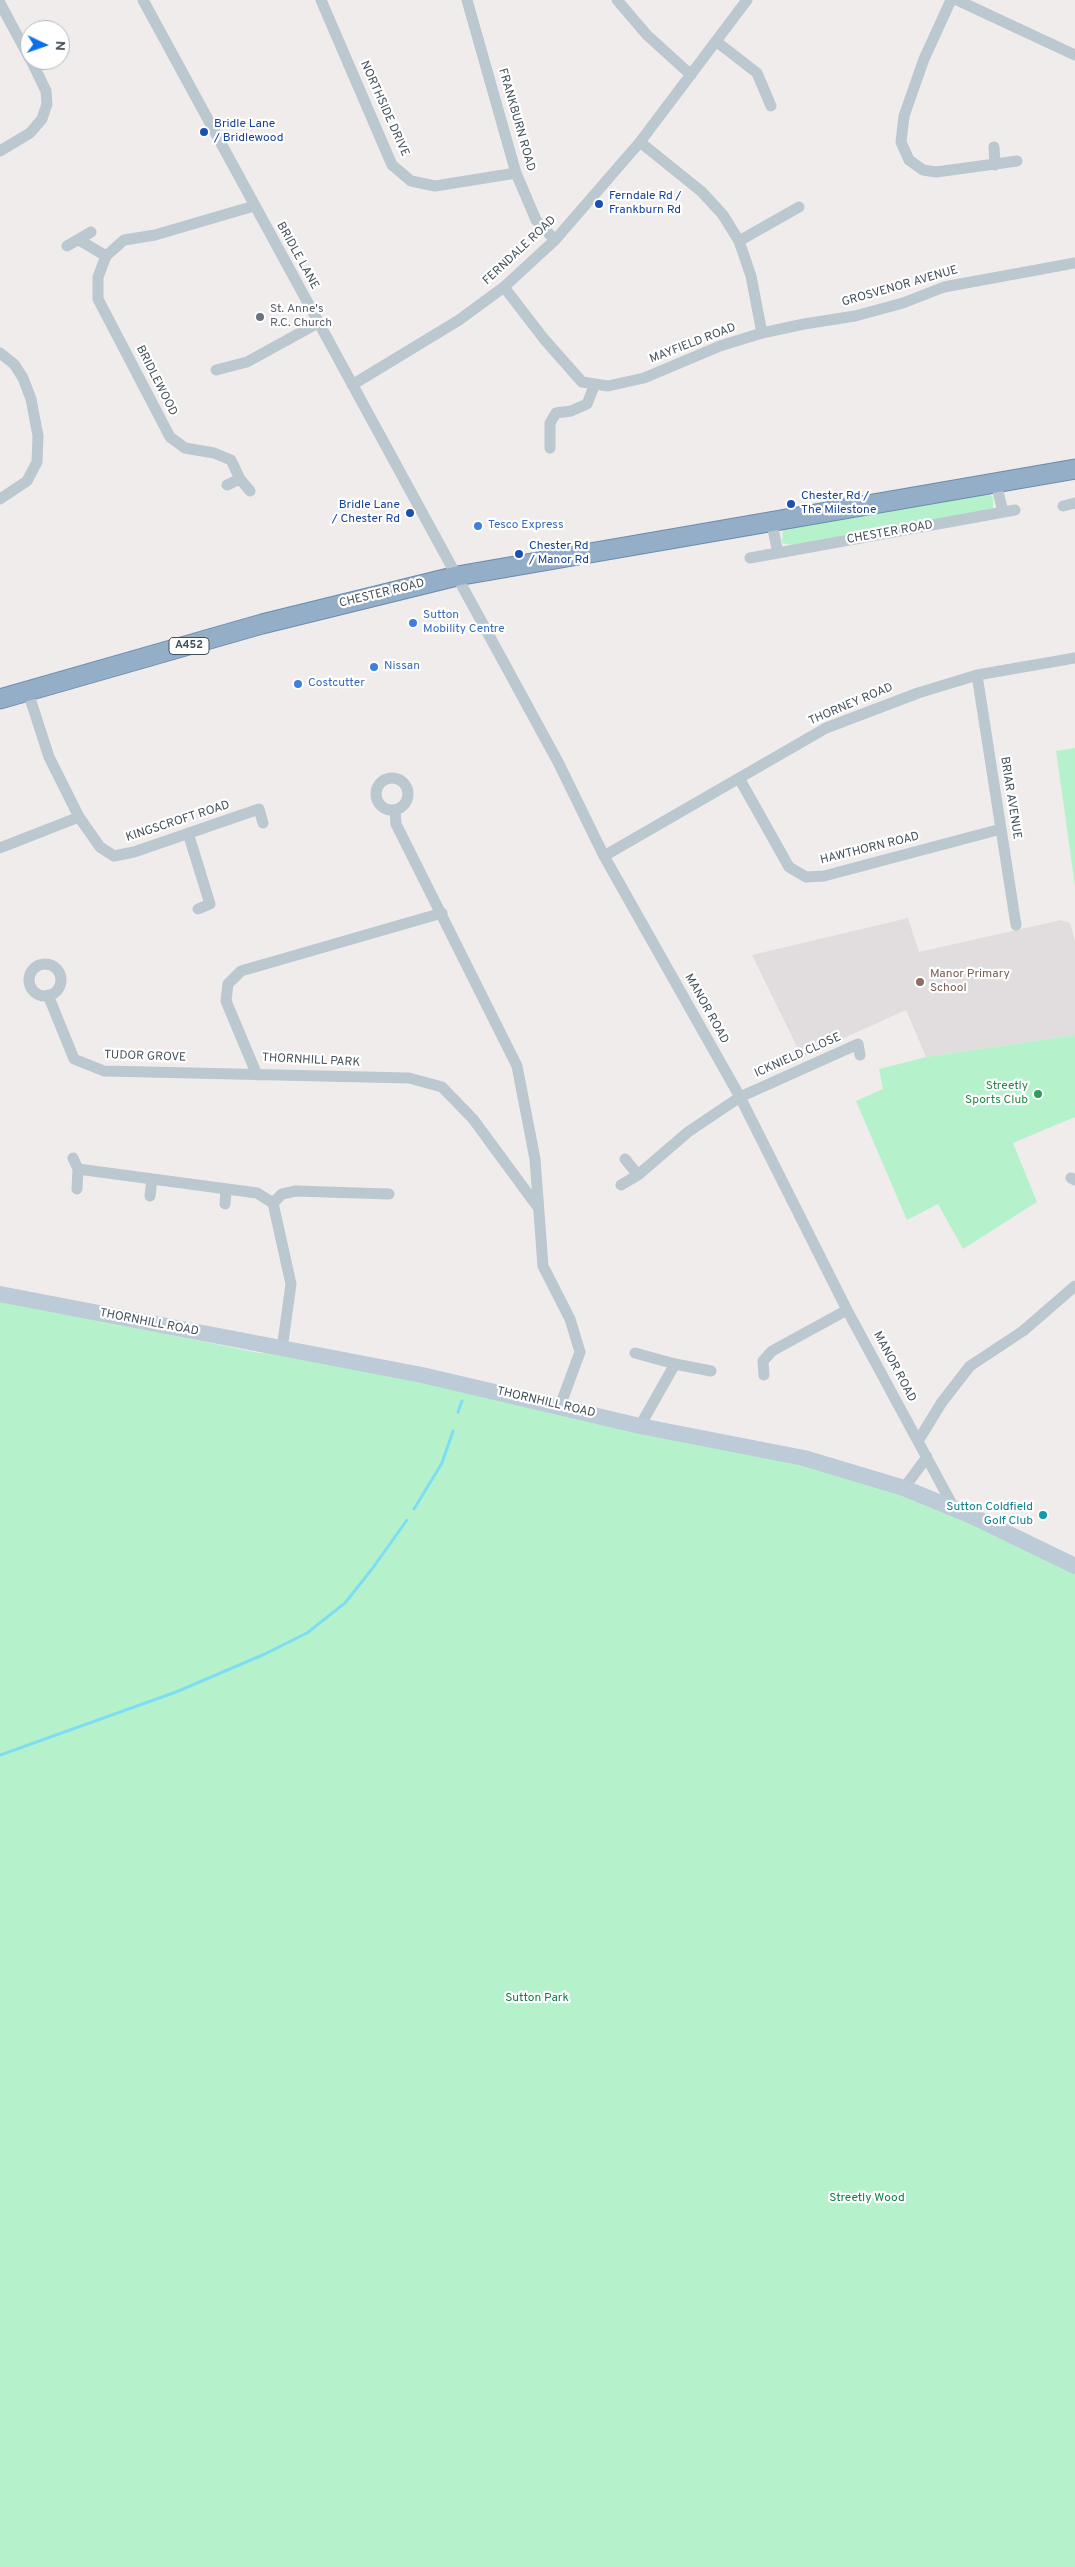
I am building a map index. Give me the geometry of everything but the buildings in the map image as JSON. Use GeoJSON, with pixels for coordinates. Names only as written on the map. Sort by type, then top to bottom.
{"type":"FeatureCollection","features":[{"type":"Feature","properties":{"kind":"highway","name":"CHESTER ROAD"},"geometry":{"type":"LineString","coordinates":[[0,699],[272,622],[457,576],[771,520],[1075,469]]}},
{"type":"Feature","properties":{"kind":"main road","name":"THORNHILL ROAD"},"geometry":{"type":"LineString","coordinates":[[0,1294],[422,1375],[640,1426],[804,1458],[904,1488],[954,1508],[1075,1566]]}},
{"type":"Feature","properties":{"kind":"street","name":"BRIDLE LANE"},"geometry":{"type":"LineString","coordinates":[[143,0],[457,576]]}},
{"type":"Feature","properties":{"kind":"street","name":"NORTHSIDE DRIVE"},"geometry":{"type":"LineString","coordinates":[[321,0],[392,165],[411,181],[435,186],[516,173]]}},
{"type":"Feature","properties":{"kind":"street","name":"FRANKBURN ROAD"},"geometry":{"type":"LineString","coordinates":[[467,0],[516,173],[536,220],[555,240]]}},
{"type":"Feature","properties":{"kind":"street"},"geometry":{"type":"LineString","coordinates":[[617,0],[647,34],[691,75]]}},
{"type":"Feature","properties":{"kind":"street","name":"FERNDALE ROAD"},"geometry":{"type":"LineString","coordinates":[[352,385],[460,320],[504,287],[555,240],[640,142],[747,0]]}},
{"type":"Feature","properties":{"kind":"street"},"geometry":{"type":"LineString","coordinates":[[951,0],[924,59],[904,116],[901,142],[909,160],[923,170],[936,172],[1017,161]]}},
{"type":"Feature","properties":{"kind":"street"},"geometry":{"type":"LineString","coordinates":[[957,0],[1075,55]]}},
{"type":"Feature","properties":{"kind":"street"},"geometry":{"type":"LineString","coordinates":[[0,3],[3,17],[20,44]]}},
{"type":"Feature","properties":{"kind":"street"},"geometry":{"type":"LineString","coordinates":[[717,42],[757,73],[771,106]]}},
{"type":"Feature","properties":{"kind":"street"},"geometry":{"type":"LineString","coordinates":[[0,151],[30,133],[42,119],[47,104],[46,91],[35,70]]}},
{"type":"Feature","properties":{"kind":"street"},"geometry":{"type":"LineString","coordinates":[[640,142],[702,192],[723,215],[739,241],[751,276],[762,333]]}},
{"type":"Feature","properties":{"kind":"street"},"geometry":{"type":"LineString","coordinates":[[994,147],[995,165]]}},
{"type":"Feature","properties":{"kind":"street"},"geometry":{"type":"LineString","coordinates":[[79,240],[106,256],[124,240],[155,235],[254,206]]}},
{"type":"Feature","properties":{"kind":"street"},"geometry":{"type":"LineString","coordinates":[[739,241],[800,207]]}},
{"type":"Feature","properties":{"kind":"street"},"geometry":{"type":"LineString","coordinates":[[67,246],[91,232]]}},
{"type":"Feature","properties":{"kind":"street","name":"BRIDLEWOOD"},"geometry":{"type":"LineString","coordinates":[[106,256],[98,278],[98,299],[170,437],[185,448],[214,453],[231,460],[240,478],[250,491]]}},
{"type":"Feature","properties":{"kind":"street","name":"GROSVENOR AVENUE"},"geometry":{"type":"LineString","coordinates":[[762,333],[855,316],[903,303],[944,287],[1075,263]]}},
{"type":"Feature","properties":{"kind":"street","name":"MAYFIELD ROAD"},"geometry":{"type":"LineString","coordinates":[[504,287],[544,339],[582,382],[608,386],[644,378],[720,346],[762,333]]}},
{"type":"Feature","properties":{"kind":"street"},"geometry":{"type":"LineString","coordinates":[[216,370],[247,362],[318,323]]}},
{"type":"Feature","properties":{"kind":"street"},"geometry":{"type":"LineString","coordinates":[[0,353],[14,364],[23,378],[31,399],[38,436],[37,462],[27,481],[0,499]]}},
{"type":"Feature","properties":{"kind":"street"},"geometry":{"type":"LineString","coordinates":[[550,448],[550,423],[556,413],[571,411],[587,404],[595,384]]}},
{"type":"Feature","properties":{"kind":"street"},"geometry":{"type":"LineString","coordinates":[[227,485],[240,478]]}},
{"type":"Feature","properties":{"kind":"street"},"geometry":{"type":"LineString","coordinates":[[996,483],[1003,512]]}},
{"type":"Feature","properties":{"kind":"street"},"geometry":{"type":"LineString","coordinates":[[1062,506],[1075,503]]}},
{"type":"Feature","properties":{"kind":"street","name":"CHESTER ROAD"},"geometry":{"type":"LineString","coordinates":[[750,558],[1016,510]]}},
{"type":"Feature","properties":{"kind":"street"},"geometry":{"type":"LineString","coordinates":[[771,520],[778,553]]}},
{"type":"Feature","properties":{"kind":"street","name":"MANOR ROAD"},"geometry":{"type":"LineString","coordinates":[[457,576],[558,762],[604,856],[740,1097],[847,1310],[954,1508]]}},
{"type":"Feature","properties":{"kind":"street","name":"THORNEY ROAD"},"geometry":{"type":"LineString","coordinates":[[604,856],[826,728],[918,693],[977,675],[1075,658]]}},
{"type":"Feature","properties":{"kind":"street","name":"BRIAR AVENUE"},"geometry":{"type":"LineString","coordinates":[[977,675],[1016,925]]}},
{"type":"Feature","properties":{"kind":"street","name":"KINGSCROFT ROAD"},"geometry":{"type":"LineString","coordinates":[[28,692],[49,758],[79,817],[100,847],[114,856],[134,852],[259,809],[263,823]]}},
{"type":"Feature","properties":{"kind":"street","name":"HAWTHORN ROAD"},"geometry":{"type":"LineString","coordinates":[[739,778],[789,867],[806,877],[824,876],[1001,829]]}},
{"type":"Feature","properties":{"kind":"street"},"geometry":{"type":"LineString","coordinates":[[395,810],[396,824],[517,1066],[535,1160],[543,1266],[570,1318],[580,1352],[560,1406]]}},
{"type":"Feature","properties":{"kind":"street"},"geometry":{"type":"LineString","coordinates":[[0,848],[79,817]]}},
{"type":"Feature","properties":{"kind":"street"},"geometry":{"type":"LineString","coordinates":[[188,833],[210,904],[198,909]]}},
{"type":"Feature","properties":{"kind":"street","name":"THORNHILL PARK"},"geometry":{"type":"LineString","coordinates":[[442,913],[241,971],[228,984],[226,1001],[257,1075],[409,1078],[442,1087],[473,1120],[538,1206]]}},
{"type":"Feature","properties":{"kind":"street","name":"TUDOR GROVE"},"geometry":{"type":"LineString","coordinates":[[48,995],[74,1060],[86,1066],[104,1071],[257,1075]]}},
{"type":"Feature","properties":{"kind":"street","name":"ICKNIELD CLOSE"},"geometry":{"type":"LineString","coordinates":[[740,1097],[858,1044],[860,1055]]}},
{"type":"Feature","properties":{"kind":"street"},"geometry":{"type":"LineString","coordinates":[[621,1185],[638,1175],[688,1132],[740,1097]]}},
{"type":"Feature","properties":{"kind":"street"},"geometry":{"type":"LineString","coordinates":[[625,1159],[638,1175]]}},
{"type":"Feature","properties":{"kind":"street"},"geometry":{"type":"LineString","coordinates":[[77,1189],[76,1163],[152,1179],[257,1193],[273,1204],[291,1284],[282,1349]]}},
{"type":"Feature","properties":{"kind":"street"},"geometry":{"type":"LineString","coordinates":[[150,1196],[152,1179]]}},
{"type":"Feature","properties":{"kind":"street"},"geometry":{"type":"LineString","coordinates":[[225,1204],[226,1189]]}},
{"type":"Feature","properties":{"kind":"street"},"geometry":{"type":"LineString","coordinates":[[273,1204],[282,1194],[296,1191],[353,1200],[390,1194]]}},
{"type":"Feature","properties":{"kind":"street"},"geometry":{"type":"LineString","coordinates":[[918,1441],[942,1402],[970,1366],[1023,1331],[1075,1286]]}},
{"type":"Feature","properties":{"kind":"street"},"geometry":{"type":"LineString","coordinates":[[764,1375],[763,1361],[772,1351],[847,1310]]}},
{"type":"Feature","properties":{"kind":"street"},"geometry":{"type":"LineString","coordinates":[[635,1353],[711,1371]]}},
{"type":"Feature","properties":{"kind":"street"},"geometry":{"type":"LineString","coordinates":[[640,1426],[675,1364]]}},
{"type":"Feature","properties":{"kind":"street"},"geometry":{"type":"LineString","coordinates":[[904,1488],[927,1457]]}},
{"type":"Feature","properties":{"kind":"shaded area","name":"Manor Primary School"},"geometry":{"type":"Polygon","coordinates":[[[908,918],[919,952],[1061,920],[1070,923],[1075,941],[1075,1035],[926,1057],[906,1010],[802,1057],[752,955],[908,918]]]}},
{"type":"Feature","properties":{"kind":"green space"},"geometry":{"type":"Polygon","coordinates":[[[984,493],[991,495],[993,498],[993,509],[792,545],[782,543],[783,529],[984,493]]]}},
{"type":"Feature","properties":{"kind":"green space"},"geometry":{"type":"Polygon","coordinates":[[[1075,748],[1075,886],[1056,751],[1075,748]]]}},
{"type":"Feature","properties":{"kind":"green space"},"geometry":{"type":"Polygon","coordinates":[[[1075,1035],[1075,1117],[1013,1143],[1037,1202],[963,1249],[938,1204],[907,1220],[856,1101],[883,1089],[879,1069],[926,1057],[1075,1035]]]}},
{"type":"Feature","properties":{"kind":"green space","name":"Sutton Park"},"geometry":{"type":"Polygon","coordinates":[[[0,1300],[259,1353],[276,1353],[422,1382],[810,1467],[868,1482],[960,1516],[1075,1571],[1075,2567],[0,2567],[0,1300]]]}},
{"type":"Feature","properties":{"kind":"waterway"},"geometry":{"type":"LineString","coordinates":[[458,1412],[462,1401]]}},
{"type":"Feature","properties":{"kind":"waterway"},"geometry":{"type":"LineString","coordinates":[[414,1509],[442,1463],[453,1431]]}},
{"type":"Feature","properties":{"kind":"waterway"},"geometry":{"type":"LineString","coordinates":[[0,1755],[176,1692],[265,1654],[307,1633],[345,1603],[407,1520]]}},
{"type":"Feature","properties":{"kind":"place","name":"Bridle Lane / Bridlewood"},"geometry":{"type":"Point","coordinates":[204,132]}},
{"type":"Feature","properties":{"kind":"place","name":"Ferndale Rd / Frankburn Rd"},"geometry":{"type":"Point","coordinates":[599,204]}},
{"type":"Feature","properties":{"kind":"place","name":"St. Anne's R.C. Church"},"geometry":{"type":"Point","coordinates":[260,317]}},
{"type":"Feature","properties":{"kind":"place","name":"Chester Rd / The Milestone"},"geometry":{"type":"Point","coordinates":[791,504]}},
{"type":"Feature","properties":{"kind":"place","name":"Bridle Lane / Chester Rd"},"geometry":{"type":"Point","coordinates":[410,513]}},
{"type":"Feature","properties":{"kind":"place","name":"Tesco Express"},"geometry":{"type":"Point","coordinates":[478,526]}},
{"type":"Feature","properties":{"kind":"place","name":"Chester Rd / Manor Rd"},"geometry":{"type":"Point","coordinates":[519,554]}},
{"type":"Feature","properties":{"kind":"place","name":"Sutton Mobility Centre"},"geometry":{"type":"Point","coordinates":[413,623]}},
{"type":"Feature","properties":{"kind":"place","name":"Nissan"},"geometry":{"type":"Point","coordinates":[374,667]}},
{"type":"Feature","properties":{"kind":"place","name":"Costcutter"},"geometry":{"type":"Point","coordinates":[298,684]}},
{"type":"Feature","properties":{"kind":"place","name":"Manor Primary School"},"geometry":{"type":"Point","coordinates":[920,982]}},
{"type":"Feature","properties":{"kind":"place","name":"Streetly Sports Club"},"geometry":{"type":"Point","coordinates":[1038,1094]}},
{"type":"Feature","properties":{"kind":"place","name":"Sutton Coldfield Golf Club"},"geometry":{"type":"Point","coordinates":[1043,1515]}},
{"type":"Feature","properties":{"kind":"park label","name":"Streetly Wood"},"geometry":{"type":"Point","coordinates":[867,2199]}}]}
